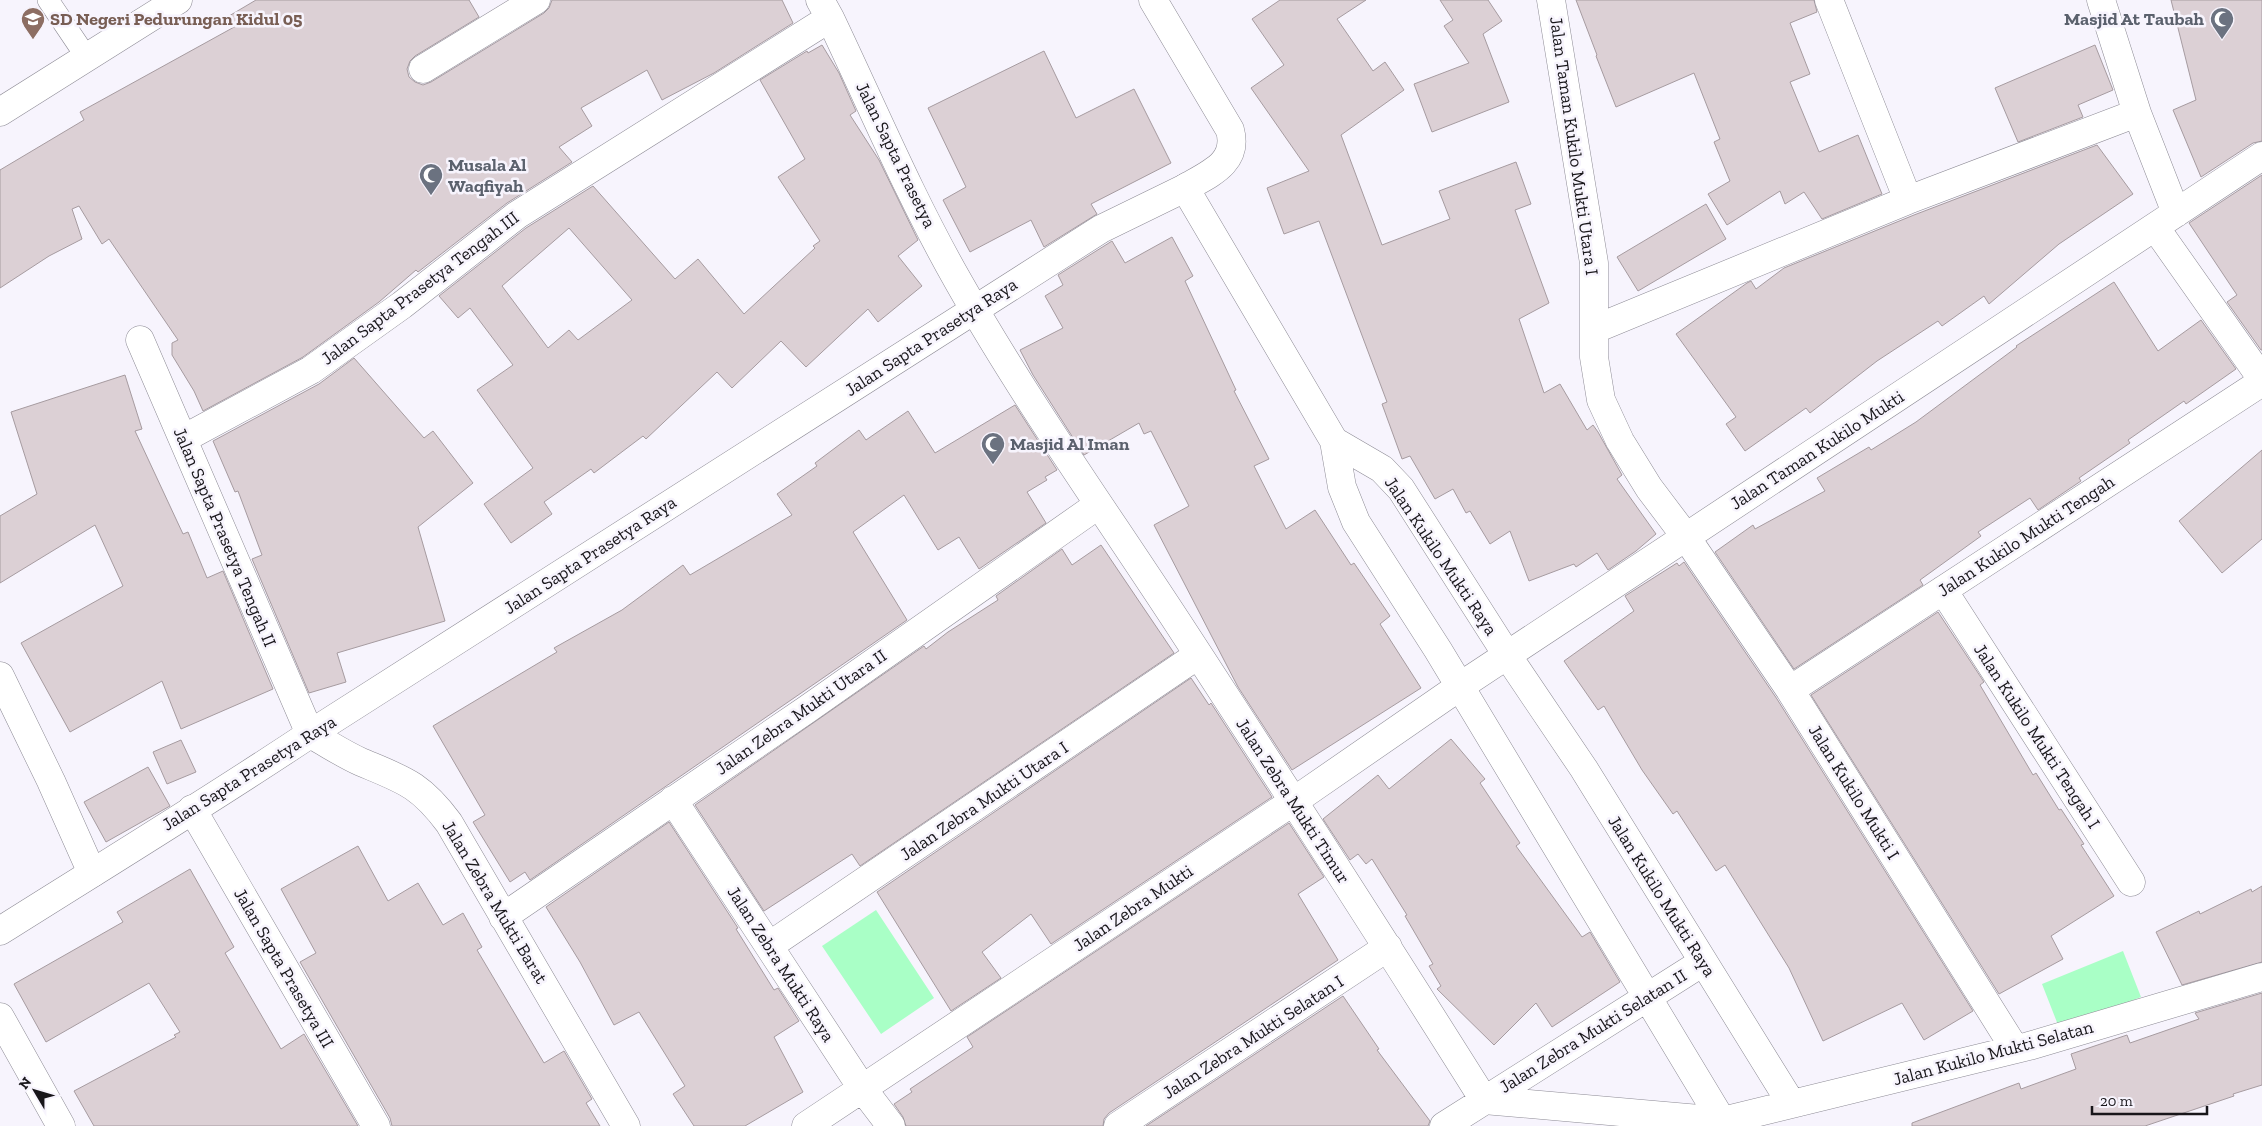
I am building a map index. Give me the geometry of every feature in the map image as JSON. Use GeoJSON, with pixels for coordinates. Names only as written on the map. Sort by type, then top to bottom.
{"type":"FeatureCollection","features":[{"type":"Feature","properties":{"kind":"street"},"geometry":{"type":"LineString","coordinates":[[0,112],[178,0]]}},
{"type":"Feature","properties":{"kind":"street"},"geometry":{"type":"LineString","coordinates":[[423,69],[536,0]]}},
{"type":"Feature","properties":{"kind":"street","name":"Jalan Sapta Prasetya Raya"},"geometry":{"type":"LineString","coordinates":[[0,932],[192,809],[227,789],[310,734],[1101,229],[1185,188],[1215,170],[1226,159],[1232,145],[1230,130],[1153,0]]}},
{"type":"Feature","properties":{"kind":"street","name":"Jalan Taman Kukilo Mukti Utara I"},"geometry":{"type":"LineString","coordinates":[[1551,0],[1594,263],[1594,357],[1601,400],[1620,441],[1649,488],[1686,537]]}},
{"type":"Feature","properties":{"kind":"street"},"geometry":{"type":"LineString","coordinates":[[1829,0],[1908,200]]}},
{"type":"Feature","properties":{"kind":"street"},"geometry":{"type":"LineString","coordinates":[[2101,0],[2136,113],[2166,220],[2262,380]]}},
{"type":"Feature","properties":{"kind":"street","name":"Jalan Sapta Prasetya"},"geometry":{"type":"LineString","coordinates":[[825,9],[916,199],[974,310],[1098,506]]}},
{"type":"Feature","properties":{"kind":"street","name":"Jalan Sapta Prasetya Tengah III"},"geometry":{"type":"LineString","coordinates":[[183,439],[311,370],[402,305],[517,215],[825,9]]}},
{"type":"Feature","properties":{"kind":"street"},"geometry":{"type":"LineString","coordinates":[[1595,329],[1908,200],[2136,113]]}},
{"type":"Feature","properties":{"kind":"street","name":"Jalan Taman Kukilo Mukti"},"geometry":{"type":"LineString","coordinates":[[1458,688],[2262,156]]}},
{"type":"Feature","properties":{"kind":"street"},"geometry":{"type":"LineString","coordinates":[[1185,188],[1334,440],[1342,487],[1356,522],[1438,650],[1458,688],[1722,1121]]}},
{"type":"Feature","properties":{"kind":"street","name":"Jalan Sapta Prasetya Tengah II"},"geometry":{"type":"LineString","coordinates":[[140,340],[310,734]]}},
{"type":"Feature","properties":{"kind":"street","name":"Jalan Kukilo Mukti Tengah"},"geometry":{"type":"LineString","coordinates":[[1790,690],[2262,380]]}},
{"type":"Feature","properties":{"kind":"street","name":"Jalan Kukilo Mukti Raya"},"geometry":{"type":"LineString","coordinates":[[1334,440],[1382,469],[1401,489],[1507,655],[1584,769],[1791,1103]]}},
{"type":"Feature","properties":{"kind":"street","name":"Jalan Zebra Mukti Timur"},"geometry":{"type":"LineString","coordinates":[[1098,506],[1294,802],[1484,1100]]}},
{"type":"Feature","properties":{"kind":"street","name":"Jalan Zebra Mukti Utara II"},"geometry":{"type":"LineString","coordinates":[[503,917],[1098,506]]}},
{"type":"Feature","properties":{"kind":"street","name":"Jalan Kukilo Mukti I"},"geometry":{"type":"LineString","coordinates":[[1686,537],[1790,690],[2015,1049]]}},
{"type":"Feature","properties":{"kind":"street","name":"Jalan Kukilo Mukti Tengah I"},"geometry":{"type":"LineString","coordinates":[[1943,590],[2131,882]]}},
{"type":"Feature","properties":{"kind":"street","name":"Jalan Zebra Mukti Utara I"},"geometry":{"type":"LineString","coordinates":[[769,946],[1198,655]]}},
{"type":"Feature","properties":{"kind":"street"},"geometry":{"type":"LineString","coordinates":[[0,676],[51,781],[92,873]]}},
{"type":"Feature","properties":{"kind":"street","name":"Jalan Zebra Mukti"},"geometry":{"type":"LineString","coordinates":[[806,1126],[1294,802],[1458,688]]}},
{"type":"Feature","properties":{"kind":"street","name":"Jalan Zebra Mukti Barat"},"geometry":{"type":"LineString","coordinates":[[310,734],[360,762],[386,771],[413,785],[433,801],[449,823],[626,1126]]}},
{"type":"Feature","properties":{"kind":"street","name":"Jalan Zebra Mukti Raya"},"geometry":{"type":"LineString","coordinates":[[673,800],[862,1088],[891,1126]]}},
{"type":"Feature","properties":{"kind":"street","name":"Jalan Sapta Prasetya III"},"geometry":{"type":"LineString","coordinates":[[192,809],[376,1126]]}},
{"type":"Feature","properties":{"kind":"street","name":"Jalan Zebra Mukti Selatan I"},"geometry":{"type":"LineString","coordinates":[[1118,1126],[1388,948]]}},
{"type":"Feature","properties":{"kind":"street","name":"Jalan Zebra Mukti Selatan II"},"geometry":{"type":"LineString","coordinates":[[1444,1126],[1703,962]]}},
{"type":"Feature","properties":{"kind":"street","name":"Jalan Kukilo Mukti Selatan"},"geometry":{"type":"LineString","coordinates":[[1722,1121],[2015,1049],[2262,977]]}},
{"type":"Feature","properties":{"kind":"street"},"geometry":{"type":"LineString","coordinates":[[0,1017],[62,1126]]}},
{"type":"Feature","properties":{"kind":"street","name":"Jalan Zebra Mukti Selatan II"},"geometry":{"type":"LineString","coordinates":[[1484,1100],[1722,1121]]}},
{"type":"Feature","properties":{"kind":"lane"},"geometry":{"type":"LineString","coordinates":[[48,0],[86,58]]}},
{"type":"Feature","properties":{"kind":"green space"},"geometry":{"type":"Polygon","coordinates":[[[876,910],[934,998],[881,1034],[822,946],[876,910]]]}},
{"type":"Feature","properties":{"kind":"green space"},"geometry":{"type":"Polygon","coordinates":[[[2123,951],[2141,997],[2060,1030],[2042,984],[2123,951]]]}},
{"type":"Feature","properties":{"kind":"building"},"geometry":{"type":"Polygon","coordinates":[[[256,0],[469,0],[479,17],[415,56],[410,61],[407,69],[409,77],[423,85],[431,82],[544,13],[549,8],[552,0],[782,0],[793,23],[714,73],[662,100],[647,70],[581,108],[592,126],[559,147],[572,162],[507,203],[418,272],[416,270],[379,302],[303,357],[203,411],[194,391],[172,355],[172,343],[178,340],[109,239],[102,244],[79,206],[72,209],[82,239],[49,256],[0,288],[0,170],[84,120],[80,112],[236,26],[229,16],[256,0]]]}},
{"type":"Feature","properties":{"kind":"building"},"geometry":{"type":"Polygon","coordinates":[[[1280,0],[1366,0],[1337,19],[1373,71],[1385,62],[1404,90],[1341,135],[1382,245],[1450,219],[1439,191],[1516,162],[1531,204],[1515,210],[1549,303],[1519,319],[1544,393],[1560,384],[1587,430],[1593,425],[1622,475],[1617,479],[1656,534],[1636,551],[1608,570],[1597,553],[1576,567],[1574,564],[1529,581],[1510,531],[1490,544],[1470,511],[1466,513],[1453,489],[1435,499],[1410,456],[1402,459],[1382,404],[1387,402],[1319,221],[1284,234],[1267,188],[1309,171],[1251,88],[1284,65],[1252,19],[1280,0]]]}},
{"type":"Feature","properties":{"kind":"building"},"geometry":{"type":"Polygon","coordinates":[[[1440,0],[1488,0],[1502,21],[1483,34],[1509,102],[1432,132],[1414,84],[1469,63],[1444,26],[1453,20],[1440,0]]]}},
{"type":"Feature","properties":{"kind":"building"},"geometry":{"type":"Polygon","coordinates":[[[1576,0],[1814,0],[1817,12],[1790,23],[1810,74],[1790,82],[1819,152],[1858,135],[1882,194],[1822,219],[1804,192],[1785,204],[1780,191],[1727,225],[1708,194],[1730,181],[1714,142],[1720,139],[1694,73],[1616,107],[1576,0]]]}},
{"type":"Feature","properties":{"kind":"building"},"geometry":{"type":"Polygon","coordinates":[[[2171,0],[2262,0],[2262,141],[2253,143],[2201,177],[2173,110],[2196,100],[2171,0]]]}},
{"type":"Feature","properties":{"kind":"building"},"geometry":{"type":"Polygon","coordinates":[[[822,45],[839,73],[856,111],[850,115],[879,160],[918,240],[898,256],[922,286],[878,322],[868,309],[806,367],[781,341],[732,388],[717,372],[646,439],[643,436],[594,473],[591,469],[544,502],[552,514],[511,543],[484,504],[533,468],[477,390],[513,365],[470,308],[458,318],[439,296],[526,228],[593,186],[675,279],[698,259],[744,314],[815,248],[813,246],[820,241],[778,177],[805,159],[760,80],[807,51],[808,53],[822,45]],[[569,228],[502,286],[548,348],[569,330],[578,340],[632,300],[569,228]]]}},
{"type":"Feature","properties":{"kind":"building"},"geometry":{"type":"Polygon","coordinates":[[[2095,45],[2113,90],[2078,105],[2083,117],[2018,142],[1995,88],[2095,45]]]}},
{"type":"Feature","properties":{"kind":"building"},"geometry":{"type":"Polygon","coordinates":[[[1044,51],[1076,118],[1134,89],[1171,163],[1091,204],[1097,214],[1044,247],[1031,220],[970,252],[943,200],[966,187],[928,108],[1044,51]]]}},
{"type":"Feature","properties":{"kind":"building"},"geometry":{"type":"Polygon","coordinates":[[[2097,145],[2133,194],[2059,244],[1989,304],[1984,296],[1942,326],[1938,321],[1877,361],[1810,413],[1806,408],[1745,451],[1726,424],[1736,417],[1676,334],[1751,281],[1756,289],[1784,268],[1914,215],[2097,145]]]}},
{"type":"Feature","properties":{"kind":"building"},"geometry":{"type":"Polygon","coordinates":[[[2262,175],[2261,350],[2227,302],[2237,295],[2189,223],[2262,175]]]}},
{"type":"Feature","properties":{"kind":"building"},"geometry":{"type":"Polygon","coordinates":[[[1706,204],[1726,239],[1638,291],[1617,257],[1706,204]]]}},
{"type":"Feature","properties":{"kind":"building"},"geometry":{"type":"Polygon","coordinates":[[[1172,237],[1193,276],[1185,281],[1236,390],[1234,391],[1269,459],[1254,466],[1286,529],[1315,510],[1351,565],[1354,563],[1390,616],[1380,624],[1421,688],[1292,770],[1238,687],[1154,525],[1189,506],[1151,431],[1144,434],[1139,423],[1084,455],[1033,375],[1020,350],[1063,328],[1045,296],[1063,285],[1058,275],[1112,241],[1125,263],[1172,237]]]}},
{"type":"Feature","properties":{"kind":"building"},"geometry":{"type":"Polygon","coordinates":[[[2114,282],[2158,351],[2201,320],[2236,369],[2186,404],[2184,401],[2128,440],[2130,443],[2079,478],[2081,481],[2038,510],[2030,498],[1978,532],[1981,536],[1920,580],[1923,585],[1794,669],[1715,552],[1753,525],[1755,529],[1825,491],[1817,478],[1869,447],[1871,450],[1916,422],[2016,346],[2114,282]]]}},
{"type":"Feature","properties":{"kind":"building"},"geometry":{"type":"Polygon","coordinates":[[[354,358],[424,438],[433,431],[473,483],[418,527],[445,621],[337,653],[346,682],[309,693],[252,559],[262,555],[238,491],[235,492],[213,441],[319,384],[354,358]]]}},
{"type":"Feature","properties":{"kind":"building"},"geometry":{"type":"Polygon","coordinates":[[[125,375],[142,429],[135,431],[183,534],[188,532],[207,578],[223,571],[273,689],[181,729],[162,681],[70,732],[21,643],[123,586],[95,525],[0,583],[0,516],[37,494],[11,412],[125,375]]]}},
{"type":"Feature","properties":{"kind":"building"},"geometry":{"type":"Polygon","coordinates":[[[1015,405],[1057,470],[1045,477],[1047,480],[1027,492],[1046,523],[979,569],[959,537],[938,550],[904,495],[853,532],[907,620],[530,880],[525,872],[510,882],[473,822],[485,815],[433,726],[557,652],[554,648],[622,610],[683,565],[690,575],[792,515],[777,494],[817,466],[815,463],[859,430],[866,440],[908,411],[935,453],[1015,405]]]}},
{"type":"Feature","properties":{"kind":"building"},"geometry":{"type":"Polygon","coordinates":[[[2262,450],[2262,539],[2222,573],[2179,521],[2262,450]]]}},
{"type":"Feature","properties":{"kind":"building"},"geometry":{"type":"Polygon","coordinates":[[[1101,545],[1174,653],[860,866],[852,854],[764,911],[695,805],[924,646],[926,649],[948,632],[998,600],[996,596],[1062,549],[1072,565],[1101,545]]]}},
{"type":"Feature","properties":{"kind":"building"},"geometry":{"type":"Polygon","coordinates":[[[1684,562],[1777,699],[1973,1011],[1924,1040],[1902,1003],[1823,1041],[1789,968],[1725,865],[1716,871],[1677,811],[1673,814],[1642,770],[1604,706],[1598,710],[1564,661],[1634,611],[1625,596],[1677,563],[1679,566],[1684,562]]]}},
{"type":"Feature","properties":{"kind":"building"},"geometry":{"type":"Polygon","coordinates":[[[1938,612],[1984,682],[1980,685],[2033,775],[2036,773],[2059,810],[2061,809],[2084,844],[2081,845],[2114,896],[2051,936],[2063,959],[1999,994],[1811,695],[1938,612]]]}},
{"type":"Feature","properties":{"kind":"building"},"geometry":{"type":"Polygon","coordinates":[[[1191,678],[1209,705],[1211,703],[1272,797],[1051,944],[1031,914],[982,952],[1001,978],[951,1011],[877,892],[1191,678]]]}},
{"type":"Feature","properties":{"kind":"building"},"geometry":{"type":"Polygon","coordinates":[[[1451,739],[1485,779],[1480,783],[1520,843],[1516,846],[1582,937],[1590,932],[1620,982],[1552,1027],[1536,1003],[1494,1045],[1437,989],[1441,986],[1429,966],[1433,964],[1405,916],[1407,915],[1372,859],[1366,864],[1358,854],[1350,860],[1323,819],[1378,775],[1389,789],[1451,739]]]}},
{"type":"Feature","properties":{"kind":"building"},"geometry":{"type":"Polygon","coordinates":[[[181,740],[196,772],[167,784],[153,752],[181,740]]]}},
{"type":"Feature","properties":{"kind":"building"},"geometry":{"type":"Polygon","coordinates":[[[148,767],[170,806],[106,842],[84,802],[148,767]]]}},
{"type":"Feature","properties":{"kind":"building"},"geometry":{"type":"Polygon","coordinates":[[[669,822],[738,928],[736,929],[774,990],[778,988],[799,1021],[774,1037],[803,1092],[745,1126],[694,1126],[673,1094],[685,1086],[639,1012],[614,1025],[580,962],[546,907],[669,822]]]}},
{"type":"Feature","properties":{"kind":"building"},"geometry":{"type":"Polygon","coordinates":[[[1289,823],[1324,877],[1298,894],[1338,960],[1109,1113],[1104,1119],[1103,1126],[906,1126],[903,1117],[894,1104],[912,1092],[910,1089],[973,1047],[967,1037],[1289,823]]]}},
{"type":"Feature","properties":{"kind":"building"},"geometry":{"type":"Polygon","coordinates":[[[358,846],[388,901],[418,883],[443,925],[463,913],[482,947],[477,950],[544,1063],[564,1051],[592,1099],[586,1103],[600,1126],[392,1126],[390,1118],[300,962],[316,953],[281,889],[358,846]]]}},
{"type":"Feature","properties":{"kind":"building"},"geometry":{"type":"Polygon","coordinates":[[[190,869],[234,947],[225,953],[281,1049],[304,1034],[358,1126],[94,1126],[74,1091],[176,1037],[174,1035],[180,1032],[149,983],[46,1042],[14,984],[123,922],[117,912],[190,869]]]}},
{"type":"Feature","properties":{"kind":"building"},"geometry":{"type":"Polygon","coordinates":[[[2262,886],[2262,962],[2182,985],[2156,932],[2199,911],[2200,914],[2251,889],[2252,892],[2262,886]]]}},
{"type":"Feature","properties":{"kind":"building"},"geometry":{"type":"Polygon","coordinates":[[[2262,993],[2262,1085],[2233,1094],[2234,1096],[2145,1126],[1912,1126],[1912,1123],[2019,1083],[2021,1089],[2076,1069],[2071,1054],[2127,1035],[2130,1043],[2199,1019],[2195,1013],[2262,993]]]}},
{"type":"Feature","properties":{"kind":"building"},"geometry":{"type":"Polygon","coordinates":[[[1343,996],[1379,1049],[1377,1050],[1430,1121],[1428,1126],[1146,1126],[1343,996]]]}},
{"type":"Feature","properties":{"kind":"place","name":"SD Negeri Pedurungan Kidul 05"},"geometry":{"type":"Point","coordinates":[33,40]}},
{"type":"Feature","properties":{"kind":"place","name":"Masjid At Taubah"},"geometry":{"type":"Point","coordinates":[2222,40]}},
{"type":"Feature","properties":{"kind":"place","name":"Musala Al Waqfiyah"},"geometry":{"type":"Point","coordinates":[431,196]}},
{"type":"Feature","properties":{"kind":"place","name":"Masjid Al Iman"},"geometry":{"type":"Point","coordinates":[993,465]}}]}
